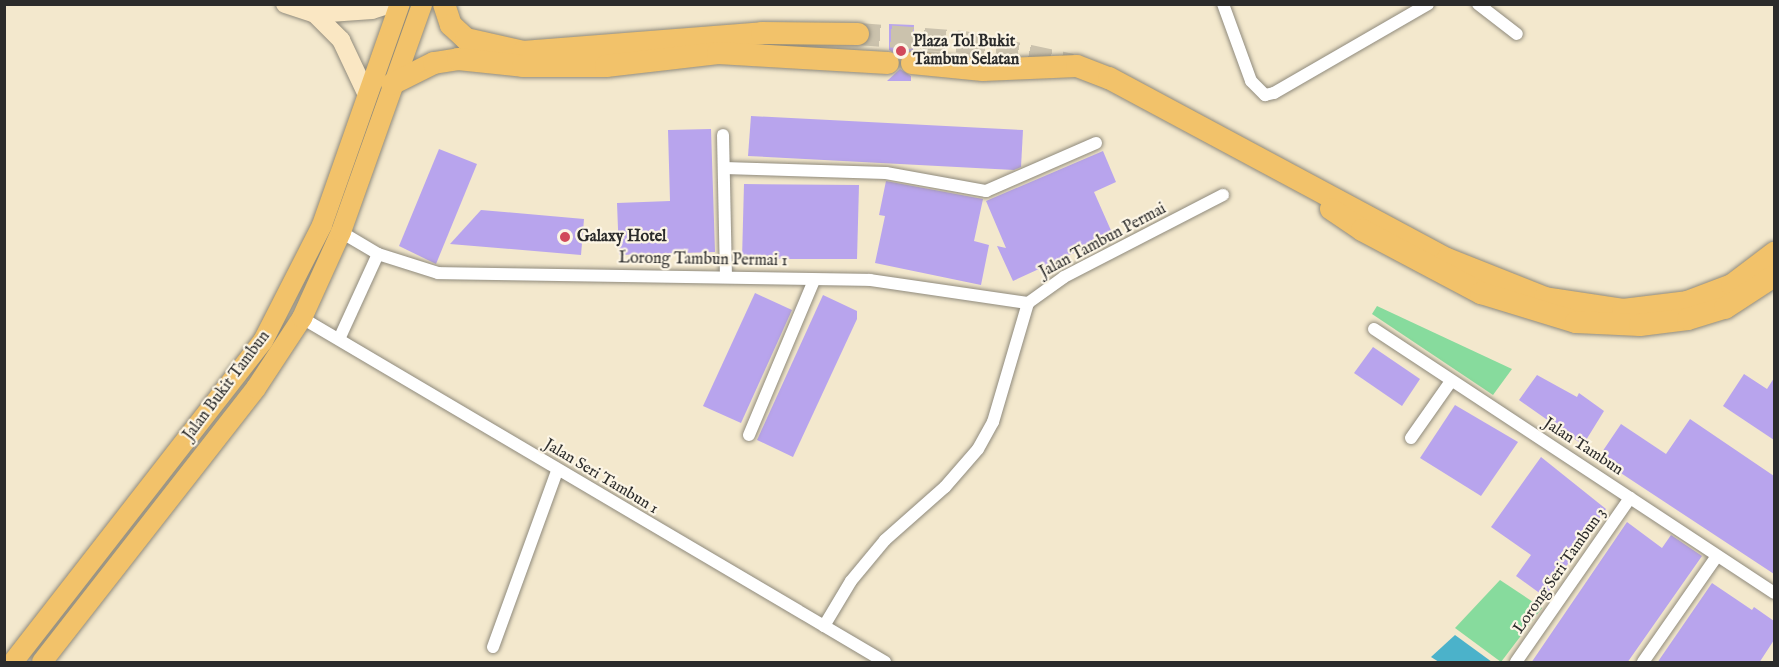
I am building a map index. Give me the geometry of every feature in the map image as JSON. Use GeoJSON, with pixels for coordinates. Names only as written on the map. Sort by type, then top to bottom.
{"type":"FeatureCollection","features":[{"type":"Feature","properties":{"kind":"highway"},"geometry":{"type":"LineString","coordinates":[[444,4],[451,25],[466,39],[523,52],[762,33],[858,34]]}},
{"type":"Feature","properties":{"kind":"highway"},"geometry":{"type":"LineString","coordinates":[[392,84],[434,63],[458,59],[523,66],[606,66],[718,53],[888,63]]}},
{"type":"Feature","properties":{"kind":"highway"},"geometry":{"type":"LineString","coordinates":[[912,63],[983,70],[1077,66],[1141,94],[1260,161],[1476,272],[1518,290],[1573,304],[1623,310],[1687,302],[1732,285],[1774,253]]}},
{"type":"Feature","properties":{"kind":"highway"},"geometry":{"type":"LineString","coordinates":[[1260,161],[1362,230],[1421,263],[1480,293],[1576,322],[1640,326],[1688,319],[1725,308],[1774,276]]}},
{"type":"Feature","properties":{"kind":"main road"},"geometry":{"type":"LineString","coordinates":[[285,4],[315,14],[372,10],[390,4]]}},
{"type":"Feature","properties":{"kind":"main road","name":"Jalan Bukit Tambun"},"geometry":{"type":"LineString","coordinates":[[13,663],[263,341],[322,225],[400,4]]}},
{"type":"Feature","properties":{"kind":"main road","name":"Jalan Bukit Tambun"},"geometry":{"type":"LineString","coordinates":[[42,663],[131,552],[256,388],[302,318],[341,232],[422,4]]}},
{"type":"Feature","properties":{"kind":"main road"},"geometry":{"type":"LineString","coordinates":[[315,14],[341,40],[367,95]]}},
{"type":"Feature","properties":{"kind":"main road"},"geometry":{"type":"LineString","coordinates":[[109,538],[114,557],[131,552]]}},
{"type":"Feature","properties":{"kind":"street"},"geometry":{"type":"LineString","coordinates":[[1223,4],[1251,81],[1265,94],[1274,93],[1428,4]]}},
{"type":"Feature","properties":{"kind":"street"},"geometry":{"type":"LineString","coordinates":[[1478,4],[1517,34]]}},
{"type":"Feature","properties":{"kind":"street"},"geometry":{"type":"LineString","coordinates":[[723,135],[726,276]]}},
{"type":"Feature","properties":{"kind":"street"},"geometry":{"type":"LineString","coordinates":[[724,168],[886,173],[986,191],[1096,143]]}},
{"type":"Feature","properties":{"kind":"street","name":"Jalan Tambun Permai"},"geometry":{"type":"LineString","coordinates":[[1028,303],[1064,277],[1222,195]]}},
{"type":"Feature","properties":{"kind":"street","name":"Lorong Tambun Permai 1"},"geometry":{"type":"LineString","coordinates":[[341,232],[378,254],[438,273],[870,280],[1028,303]]}},
{"type":"Feature","properties":{"kind":"street"},"geometry":{"type":"LineString","coordinates":[[340,337],[378,254]]}},
{"type":"Feature","properties":{"kind":"street"},"geometry":{"type":"LineString","coordinates":[[749,435],[814,280]]}},
{"type":"Feature","properties":{"kind":"street"},"geometry":{"type":"LineString","coordinates":[[824,626],[851,581],[885,540],[945,487],[978,449],[993,422],[1028,303]]}},
{"type":"Feature","properties":{"kind":"street","name":"Jalan Seri Tambun 1"},"geometry":{"type":"LineString","coordinates":[[302,318],[340,337],[557,471],[885,663]]}},
{"type":"Feature","properties":{"kind":"street","name":"Jalan Tambun"},"geometry":{"type":"LineString","coordinates":[[1374,329],[1774,593]]}},
{"type":"Feature","properties":{"kind":"street"},"geometry":{"type":"LineString","coordinates":[[1411,438],[1451,381]]}},
{"type":"Feature","properties":{"kind":"street"},"geometry":{"type":"LineString","coordinates":[[492,647],[557,471]]}},
{"type":"Feature","properties":{"kind":"street","name":"Lorong Seri Tambun 3"},"geometry":{"type":"LineString","coordinates":[[1516,663],[1630,498]]}},
{"type":"Feature","properties":{"kind":"street"},"geometry":{"type":"LineString","coordinates":[[1643,663],[1717,556]]}},
{"type":"Feature","properties":{"kind":"green space"},"geometry":{"type":"Polygon","coordinates":[[[1377,306],[1512,369],[1493,395],[1372,314],[1377,306]]]}},
{"type":"Feature","properties":{"kind":"green space"},"geometry":{"type":"Polygon","coordinates":[[[1500,580],[1542,608],[1501,662],[1455,628],[1500,580]]]}},
{"type":"Feature","properties":{"kind":"water"},"geometry":{"type":"Polygon","coordinates":[[[1455,635],[1492,662],[1439,662],[1431,657],[1455,635]]]}},
{"type":"Feature","properties":{"kind":"building"},"geometry":{"type":"Polygon","coordinates":[[[889,24],[914,25],[913,50],[900,57],[889,50],[889,24]]]}},
{"type":"Feature","properties":{"kind":"building"},"geometry":{"type":"Polygon","coordinates":[[[900,69],[911,76],[911,81],[887,81],[900,69]]]}},
{"type":"Feature","properties":{"kind":"building"},"geometry":{"type":"Polygon","coordinates":[[[751,116],[1023,130],[1021,167],[1014,170],[748,156],[751,116]]]}},
{"type":"Feature","properties":{"kind":"building"},"geometry":{"type":"Polygon","coordinates":[[[711,129],[715,252],[619,255],[617,203],[670,201],[668,130],[711,129]]]}},
{"type":"Feature","properties":{"kind":"building"},"geometry":{"type":"Polygon","coordinates":[[[439,149],[477,164],[436,264],[399,246],[439,149]]]}},
{"type":"Feature","properties":{"kind":"building"},"geometry":{"type":"Polygon","coordinates":[[[1103,151],[1116,182],[1094,192],[1113,235],[1013,281],[997,246],[1006,248],[986,201],[1103,151]]]}},
{"type":"Feature","properties":{"kind":"building"},"geometry":{"type":"Polygon","coordinates":[[[886,181],[983,199],[974,241],[989,245],[981,285],[875,263],[885,216],[879,215],[886,181]]]}},
{"type":"Feature","properties":{"kind":"building"},"geometry":{"type":"Polygon","coordinates":[[[744,184],[859,185],[857,259],[742,259],[744,184]]]}},
{"type":"Feature","properties":{"kind":"building"},"geometry":{"type":"Polygon","coordinates":[[[481,210],[584,219],[581,255],[450,244],[481,210]]]}},
{"type":"Feature","properties":{"kind":"building"},"geometry":{"type":"Polygon","coordinates":[[[755,293],[792,310],[741,423],[703,406],[755,293]]]}},
{"type":"Feature","properties":{"kind":"building"},"geometry":{"type":"Polygon","coordinates":[[[823,295],[857,311],[857,319],[793,457],[757,440],[823,295]]]}},
{"type":"Feature","properties":{"kind":"building"},"geometry":{"type":"Polygon","coordinates":[[[1373,347],[1420,379],[1402,406],[1354,373],[1373,347]]]}},
{"type":"Feature","properties":{"kind":"building"},"geometry":{"type":"Polygon","coordinates":[[[1744,374],[1767,389],[1774,378],[1774,440],[1723,406],[1744,374]]]}},
{"type":"Feature","properties":{"kind":"building"},"geometry":{"type":"Polygon","coordinates":[[[1537,375],[1577,397],[1579,393],[1604,411],[1583,445],[1519,400],[1537,375]]]}},
{"type":"Feature","properties":{"kind":"building"},"geometry":{"type":"Polygon","coordinates":[[[1455,405],[1518,442],[1481,496],[1420,458],[1455,405]]]}},
{"type":"Feature","properties":{"kind":"building"},"geometry":{"type":"Polygon","coordinates":[[[1690,419],[1774,476],[1774,574],[1598,458],[1621,424],[1666,454],[1690,419]]]}},
{"type":"Feature","properties":{"kind":"building"},"geometry":{"type":"Polygon","coordinates":[[[1541,457],[1606,509],[1545,597],[1516,576],[1531,555],[1491,527],[1541,457]]]}},
{"type":"Feature","properties":{"kind":"building"},"geometry":{"type":"Polygon","coordinates":[[[1627,522],[1662,548],[1671,535],[1702,556],[1627,663],[1531,663],[1627,522]]]}},
{"type":"Feature","properties":{"kind":"building"},"geometry":{"type":"Polygon","coordinates":[[[1712,583],[1752,610],[1754,607],[1774,621],[1774,640],[1759,663],[1657,663],[1712,583]]]}},
{"type":"Feature","properties":{"kind":"tunnel"},"geometry":{"type":"LineString","coordinates":[[858,34],[964,42],[1072,65]]}},
{"type":"Feature","properties":{"kind":"place","name":"Plaza Tol Bukit Tambun Selatan"},"geometry":{"type":"Point","coordinates":[901,51]}},
{"type":"Feature","properties":{"kind":"place","name":"Galaxy Hotel"},"geometry":{"type":"Point","coordinates":[565,237]}}]}
